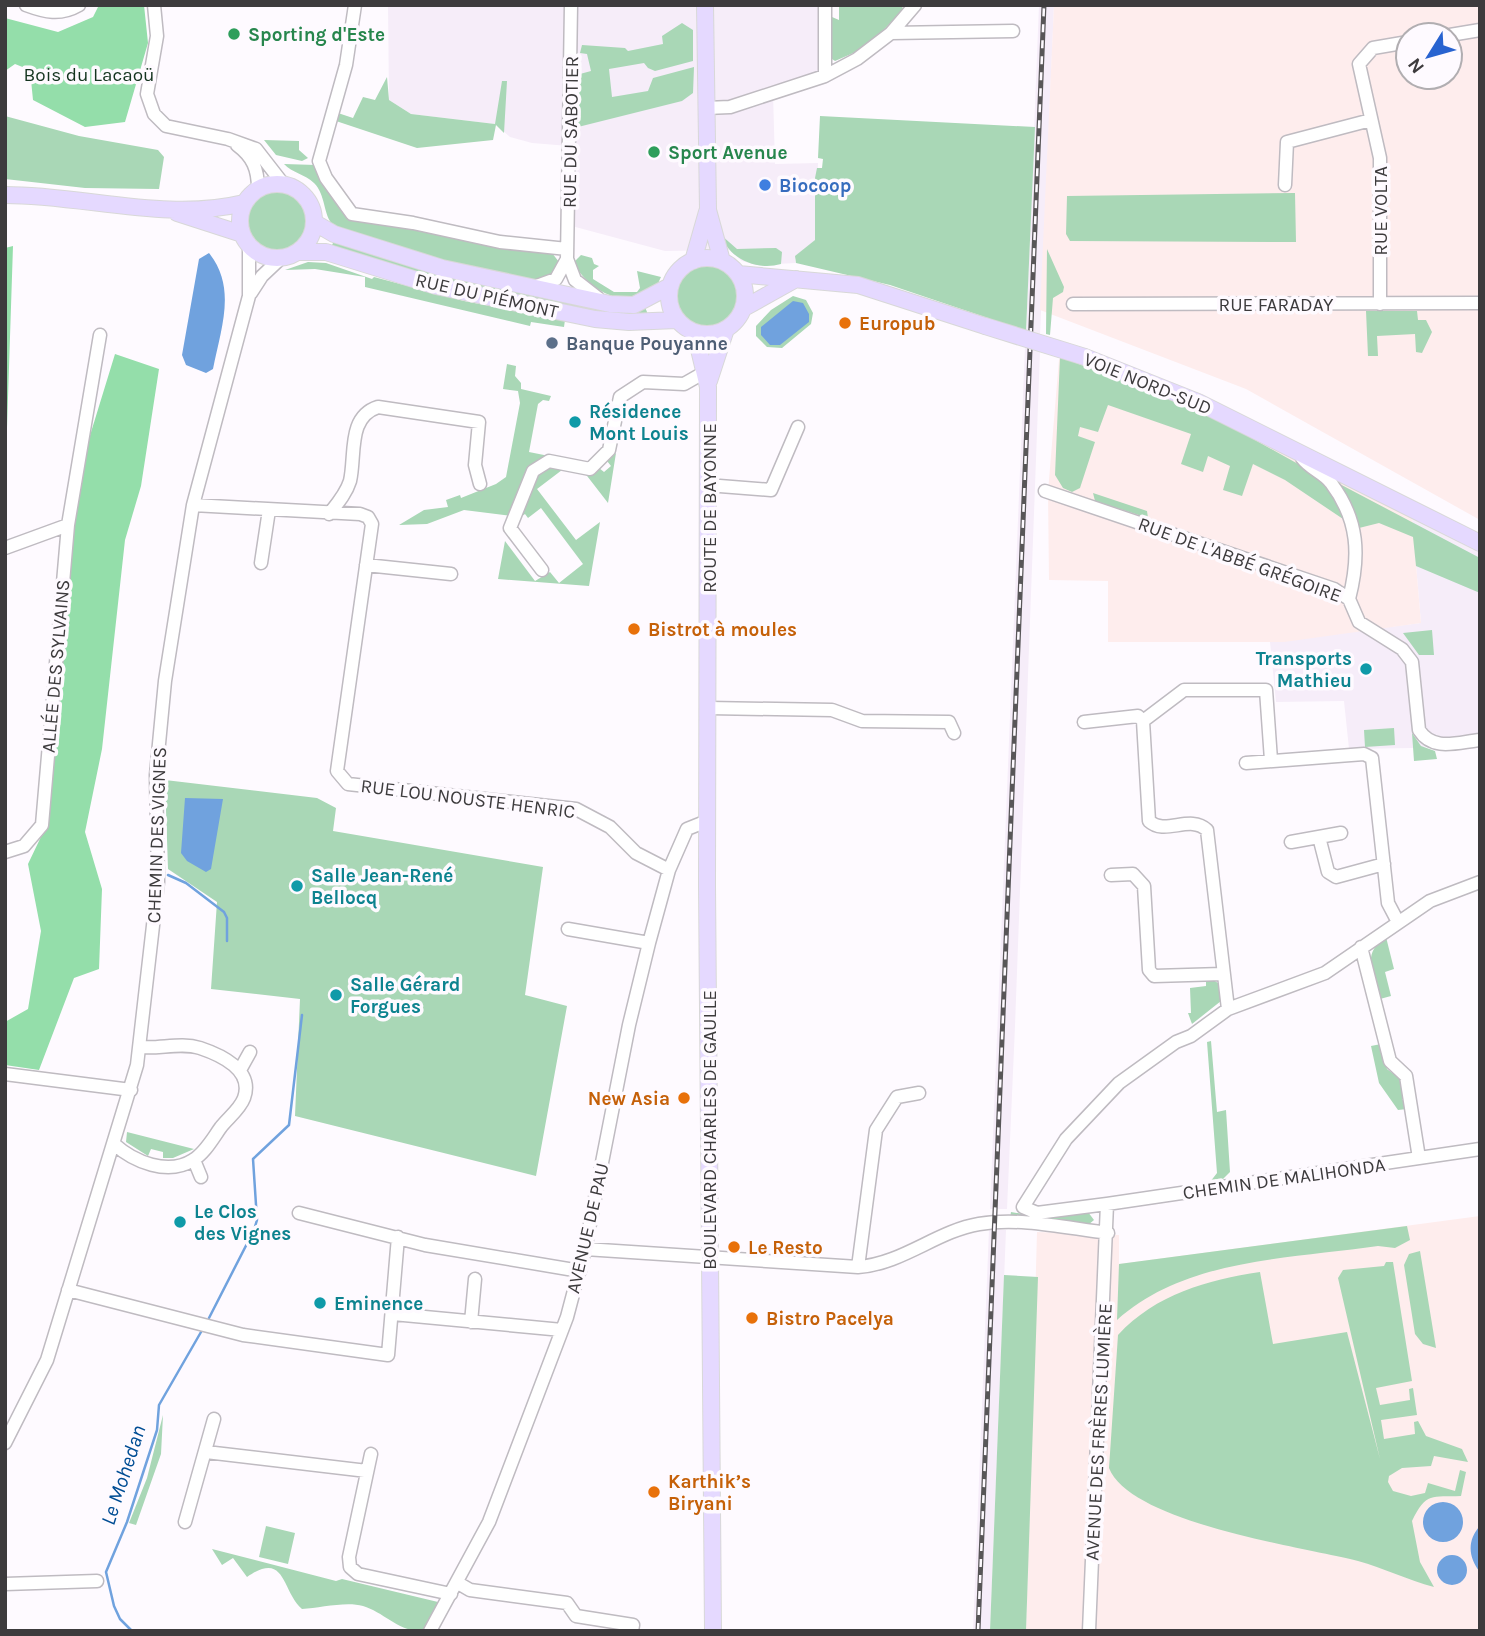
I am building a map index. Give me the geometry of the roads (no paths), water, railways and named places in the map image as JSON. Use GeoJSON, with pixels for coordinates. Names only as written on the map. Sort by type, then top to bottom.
{"type":"FeatureCollection","features":[{"type":"Feature","properties":{"kind":"main road"},"geometry":{"type":"LineString","coordinates":[[705,5],[708,209],[722,261]]}},
{"type":"Feature","properties":{"kind":"main road"},"geometry":{"type":"LineString","coordinates":[[168,210],[245,240],[258,254],[280,259],[299,252],[307,244],[315,223],[313,212],[303,194],[284,185],[258,189],[244,202],[240,213],[245,240]]}},
{"type":"Feature","properties":{"kind":"main road"},"geometry":{"type":"LineString","coordinates":[[5,195],[168,210],[225,207],[244,202]]}},
{"type":"Feature","properties":{"kind":"main road"},"geometry":{"type":"LineString","coordinates":[[693,261],[708,209]]}},
{"type":"Feature","properties":{"kind":"main road","name":"RUE DU PIÉMONT"},"geometry":{"type":"LineString","coordinates":[[315,223],[334,234],[442,268],[610,304],[634,305],[670,286]]}},
{"type":"Feature","properties":{"kind":"main road","name":"RUE DU PIÉMONT"},"geometry":{"type":"LineString","coordinates":[[299,252],[326,252],[436,286],[595,318],[629,322],[677,320]]}},
{"type":"Feature","properties":{"kind":"main road"},"geometry":{"type":"LineString","coordinates":[[744,308],[743,285],[738,274],[722,261],[713,258],[693,261],[683,266],[670,286],[668,298],[677,320],[695,333],[706,335],[726,330],[744,308],[797,279]]}},
{"type":"Feature","properties":{"kind":"main road","name":"VOIE NORD-SUD"},"geometry":{"type":"LineString","coordinates":[[738,274],[858,285],[1085,357],[1198,402],[1293,447],[1480,543]]}},
{"type":"Feature","properties":{"kind":"main road","name":"ROUTE DE BAYONNE"},"geometry":{"type":"LineString","coordinates":[[706,379],[726,330]]}},
{"type":"Feature","properties":{"kind":"main road","name":"ROUTE DE BAYONNE"},"geometry":{"type":"LineString","coordinates":[[695,333],[706,379],[709,629]]}},
{"type":"Feature","properties":{"kind":"main road","name":"BOULEVARD CHARLES DE GAULLE"},"geometry":{"type":"LineString","coordinates":[[709,629],[707,821],[713,1631]]}},
{"type":"Feature","properties":{"kind":"street"},"geometry":{"type":"LineString","coordinates":[[26,5],[47,13],[62,12],[79,5]]}},
{"type":"Feature","properties":{"kind":"street"},"geometry":{"type":"LineString","coordinates":[[154,5],[157,36],[147,94],[154,114],[166,126],[228,139],[256,149],[284,185]]}},
{"type":"Feature","properties":{"kind":"street"},"geometry":{"type":"LineString","coordinates":[[355,5],[346,65],[324,135],[319,161],[326,178],[352,214],[413,223],[567,254]]}},
{"type":"Feature","properties":{"kind":"street","name":"RUE DU SABOTIER"},"geometry":{"type":"LineString","coordinates":[[567,254],[571,5]]}},
{"type":"Feature","properties":{"kind":"street"},"geometry":{"type":"LineString","coordinates":[[825,5],[825,76]]}},
{"type":"Feature","properties":{"kind":"street"},"geometry":{"type":"LineString","coordinates":[[706,108],[730,107],[825,76],[857,60],[891,33],[915,5]]}},
{"type":"Feature","properties":{"kind":"street"},"geometry":{"type":"LineString","coordinates":[[891,33],[1013,31]]}},
{"type":"Feature","properties":{"kind":"street","name":"RUE VOLTA"},"geometry":{"type":"LineString","coordinates":[[1381,304],[1380,158],[1359,64],[1373,48],[1394,44]]}},
{"type":"Feature","properties":{"kind":"street"},"geometry":{"type":"LineString","coordinates":[[1285,185],[1287,142],[1371,120]]}},
{"type":"Feature","properties":{"kind":"street"},"geometry":{"type":"LineString","coordinates":[[228,139],[249,154],[258,172],[258,189]]}},
{"type":"Feature","properties":{"kind":"street","name":"CHEMIN DES VIGNES"},"geometry":{"type":"LineString","coordinates":[[245,240],[249,296]]}},
{"type":"Feature","properties":{"kind":"street"},"geometry":{"type":"LineString","coordinates":[[530,287],[548,284],[556,279],[567,254]]}},
{"type":"Feature","properties":{"kind":"street"},"geometry":{"type":"LineString","coordinates":[[567,254],[571,273],[581,287],[610,304]]}},
{"type":"Feature","properties":{"kind":"street","name":"CHEMIN DES VIGNES"},"geometry":{"type":"LineString","coordinates":[[5,1443],[47,1360],[131,1090],[141,1047],[158,882],[157,761],[165,681],[193,505],[249,296],[262,276],[280,259]]}},
{"type":"Feature","properties":{"kind":"street","name":"RUE FARADAY"},"geometry":{"type":"LineString","coordinates":[[1073,304],[1480,303]]}},
{"type":"Feature","properties":{"kind":"street","name":"ALLÉE DES SYLVAINS"},"geometry":{"type":"LineString","coordinates":[[5,852],[24,846],[42,825],[68,526],[100,335]]}},
{"type":"Feature","properties":{"kind":"street"},"geometry":{"type":"LineString","coordinates":[[542,570],[510,528],[533,471],[549,461],[590,469],[610,450],[620,397],[643,382],[684,384],[706,379]]}},
{"type":"Feature","properties":{"kind":"street"},"geometry":{"type":"LineString","coordinates":[[193,505],[329,514],[343,497],[349,481],[355,433],[360,419],[378,407],[479,422],[475,465],[480,484]]}},
{"type":"Feature","properties":{"kind":"street"},"geometry":{"type":"LineString","coordinates":[[707,485],[771,490],[798,427]]}},
{"type":"Feature","properties":{"kind":"street","name":"RUE DE L'ABBÉ GRÉGOIRE"},"geometry":{"type":"LineString","coordinates":[[1045,491],[1334,589],[1349,599],[1356,569],[1357,541],[1349,512],[1330,481],[1305,463],[1293,447]]}},
{"type":"Feature","properties":{"kind":"street"},"geometry":{"type":"LineString","coordinates":[[261,563],[269,510]]}},
{"type":"Feature","properties":{"kind":"street","name":"RUE LOU NOUSTE HENRIC"},"geometry":{"type":"LineString","coordinates":[[329,514],[368,517],[372,524],[340,747],[337,771],[339,777],[348,783],[576,809],[610,827],[636,853],[669,870]]}},
{"type":"Feature","properties":{"kind":"street"},"geometry":{"type":"LineString","coordinates":[[5,548],[68,526]]}},
{"type":"Feature","properties":{"kind":"street"},"geometry":{"type":"LineString","coordinates":[[366,565],[451,574]]}},
{"type":"Feature","properties":{"kind":"street"},"geometry":{"type":"LineString","coordinates":[[1349,599],[1359,622],[1402,649],[1412,662],[1419,730],[1423,736],[1438,745],[1480,740]]}},
{"type":"Feature","properties":{"kind":"street"},"geometry":{"type":"LineString","coordinates":[[1143,722],[1184,690],[1266,690],[1271,761]]}},
{"type":"Feature","properties":{"kind":"street"},"geometry":{"type":"LineString","coordinates":[[709,708],[832,710],[862,721],[949,722],[954,733]]}},
{"type":"Feature","properties":{"kind":"street"},"geometry":{"type":"LineString","coordinates":[[1084,722],[1138,716],[1143,722],[1149,821],[1159,826],[1195,822],[1202,825],[1210,836],[1222,974],[1228,1009],[1325,973],[1430,901],[1480,882]]}},
{"type":"Feature","properties":{"kind":"street"},"geometry":{"type":"LineString","coordinates":[[1246,762],[1364,754],[1372,758],[1388,903],[1398,922]]}},
{"type":"Feature","properties":{"kind":"street","name":"AVENUE DE PAU"},"geometry":{"type":"LineString","coordinates":[[430,1631],[503,1490],[562,1330],[580,1271],[629,1025],[669,870],[687,829],[707,821]]}},
{"type":"Feature","properties":{"kind":"street"},"geometry":{"type":"LineString","coordinates":[[1290,842],[1340,833]]}},
{"type":"Feature","properties":{"kind":"street"},"geometry":{"type":"LineString","coordinates":[[1319,837],[1328,872],[1336,877],[1384,864]]}},
{"type":"Feature","properties":{"kind":"street"},"geometry":{"type":"LineString","coordinates":[[1111,875],[1133,874],[1144,886],[1149,971],[1154,976],[1222,974]]}},
{"type":"Feature","properties":{"kind":"street"},"geometry":{"type":"LineString","coordinates":[[568,929],[649,943]]}},
{"type":"Feature","properties":{"kind":"street"},"geometry":{"type":"LineString","coordinates":[[1361,947],[1390,1061],[1406,1076],[1419,1158]]}},
{"type":"Feature","properties":{"kind":"street","name":"CHEMIN DE MALIHONDA"},"geometry":{"type":"LineString","coordinates":[[1228,1009],[1119,1083],[1066,1139],[1023,1207],[1037,1213],[1480,1149]]}},
{"type":"Feature","properties":{"kind":"street"},"geometry":{"type":"LineString","coordinates":[[114,1144],[151,1165],[167,1167],[194,1160],[244,1098],[246,1083],[240,1070],[200,1048],[183,1045],[141,1047]]}},
{"type":"Feature","properties":{"kind":"street"},"geometry":{"type":"LineString","coordinates":[[240,1070],[250,1052]]}},
{"type":"Feature","properties":{"kind":"street"},"geometry":{"type":"LineString","coordinates":[[5,1074],[131,1090]]}},
{"type":"Feature","properties":{"kind":"street"},"geometry":{"type":"LineString","coordinates":[[858,1267],[876,1130],[897,1097],[919,1093]]}},
{"type":"Feature","properties":{"kind":"street"},"geometry":{"type":"LineString","coordinates":[[194,1160],[201,1177]]}},
{"type":"Feature","properties":{"kind":"street"},"geometry":{"type":"LineString","coordinates":[[1108,1233],[1121,1202]]}},
{"type":"Feature","properties":{"kind":"street"},"geometry":{"type":"LineString","coordinates":[[1107,1204],[1108,1233]]}},
{"type":"Feature","properties":{"kind":"street"},"geometry":{"type":"LineString","coordinates":[[299,1213],[398,1237],[580,1271]]}},
{"type":"Feature","properties":{"kind":"street"},"geometry":{"type":"LineString","coordinates":[[585,1249],[858,1267],[896,1258],[978,1224],[1016,1223],[1108,1233]]}},
{"type":"Feature","properties":{"kind":"street","name":"AVENUE DES FRÈRES LUMIÈRE"},"geometry":{"type":"LineString","coordinates":[[1089,1631],[1108,1233]]}},
{"type":"Feature","properties":{"kind":"street"},"geometry":{"type":"LineString","coordinates":[[68,1290],[243,1335],[388,1355],[398,1237]]}},
{"type":"Feature","properties":{"kind":"street"},"geometry":{"type":"LineString","coordinates":[[471,1322],[475,1279]]}},
{"type":"Feature","properties":{"kind":"street"},"geometry":{"type":"LineString","coordinates":[[393,1314],[562,1330]]}},
{"type":"Feature","properties":{"kind":"street"},"geometry":{"type":"LineString","coordinates":[[185,1522],[214,1419]]}},
{"type":"Feature","properties":{"kind":"street"},"geometry":{"type":"LineString","coordinates":[[206,1452],[367,1471]]}},
{"type":"Feature","properties":{"kind":"street"},"geometry":{"type":"LineString","coordinates":[[371,1454],[349,1557],[350,1567],[358,1574],[567,1603],[576,1616],[633,1625],[632,1631]]}},
{"type":"Feature","properties":{"kind":"street"},"geometry":{"type":"LineString","coordinates":[[5,1584],[97,1581]]}},
{"type":"Feature","properties":{"kind":"water"},"geometry":{"type":"Polygon","coordinates":[[[209,253],[218,266],[225,294],[223,324],[213,369],[206,373],[186,365],[182,355],[199,259],[209,253]]]}},
{"type":"Feature","properties":{"kind":"water"},"geometry":{"type":"Polygon","coordinates":[[[793,301],[803,303],[809,314],[809,322],[780,345],[770,345],[761,335],[761,327],[793,301]]]}},
{"type":"Feature","properties":{"kind":"water"},"geometry":{"type":"Polygon","coordinates":[[[185,798],[223,799],[211,869],[206,872],[187,861],[181,853],[185,798]]]}},
{"type":"Feature","properties":{"kind":"water"},"geometry":{"type":"Polygon","coordinates":[[[1443,1502],[1451,1503],[1457,1508],[1462,1514],[1462,1530],[1457,1536],[1451,1541],[1443,1542],[1435,1541],[1429,1536],[1424,1530],[1423,1522],[1424,1514],[1429,1508],[1435,1503],[1443,1502]]]}},
{"type":"Feature","properties":{"kind":"water"},"geometry":{"type":"Polygon","coordinates":[[[1480,1526],[1480,1572],[1471,1555],[1471,1543],[1480,1526]]]}},
{"type":"Feature","properties":{"kind":"water"},"geometry":{"type":"Polygon","coordinates":[[[1452,1555],[1462,1560],[1467,1570],[1462,1580],[1452,1585],[1442,1580],[1437,1570],[1442,1560],[1452,1555]]]}},
{"type":"Feature","properties":{"kind":"waterway","name":"Le Mohedan"},"geometry":{"type":"LineString","coordinates":[[168,875],[186,883],[224,912],[227,918],[227,941]]}},
{"type":"Feature","properties":{"kind":"waterway","name":"Le Mohedan"},"geometry":{"type":"LineString","coordinates":[[209,1318],[257,1220],[253,1159],[289,1125],[302,1015]]}},
{"type":"Feature","properties":{"kind":"waterway","name":"Le Mohedan"},"geometry":{"type":"LineString","coordinates":[[132,1631],[120,1619],[114,1606],[106,1572],[127,1522],[157,1430],[159,1405],[201,1332]]}},
{"type":"Feature","properties":{"kind":"railway"},"geometry":{"type":"LineString","coordinates":[[978,1631],[1044,5]]}},
{"type":"Feature","properties":{"kind":"place","name":"Sporting d'Este"},"geometry":{"type":"Point","coordinates":[234,34]}},
{"type":"Feature","properties":{"kind":"place","name":"Sport Avenue"},"geometry":{"type":"Point","coordinates":[654,152]}},
{"type":"Feature","properties":{"kind":"place","name":"Biocoop"},"geometry":{"type":"Point","coordinates":[765,185]}},
{"type":"Feature","properties":{"kind":"place","name":"Europub"},"geometry":{"type":"Point","coordinates":[845,323]}},
{"type":"Feature","properties":{"kind":"place","name":"Banque Pouyanne"},"geometry":{"type":"Point","coordinates":[552,343]}},
{"type":"Feature","properties":{"kind":"place","name":"Résidence Mont Louis"},"geometry":{"type":"Point","coordinates":[575,422]}},
{"type":"Feature","properties":{"kind":"place","name":"Bistrot à moules"},"geometry":{"type":"Point","coordinates":[634,629]}},
{"type":"Feature","properties":{"kind":"place","name":"Transports Mathieu"},"geometry":{"type":"Point","coordinates":[1366,669]}},
{"type":"Feature","properties":{"kind":"place","name":"Salle Jean-René Bellocq"},"geometry":{"type":"Point","coordinates":[297,886]}},
{"type":"Feature","properties":{"kind":"place","name":"Salle Gérard Forgues"},"geometry":{"type":"Point","coordinates":[336,995]}},
{"type":"Feature","properties":{"kind":"place","name":"New Asia"},"geometry":{"type":"Point","coordinates":[684,1098]}},
{"type":"Feature","properties":{"kind":"place","name":"Le Clos des Vignes"},"geometry":{"type":"Point","coordinates":[180,1222]}},
{"type":"Feature","properties":{"kind":"place","name":"Le Resto"},"geometry":{"type":"Point","coordinates":[734,1247]}},
{"type":"Feature","properties":{"kind":"place","name":"Eminence"},"geometry":{"type":"Point","coordinates":[320,1303]}},
{"type":"Feature","properties":{"kind":"place","name":"Bistro Pacelya"},"geometry":{"type":"Point","coordinates":[752,1318]}},
{"type":"Feature","properties":{"kind":"place","name":"Karthik’s Biryani"},"geometry":{"type":"Point","coordinates":[654,1492]}},
{"type":"Feature","properties":{"kind":"park label","name":"Bois du Lacaoü"},"geometry":{"type":"Point","coordinates":[89,74]}}]}
